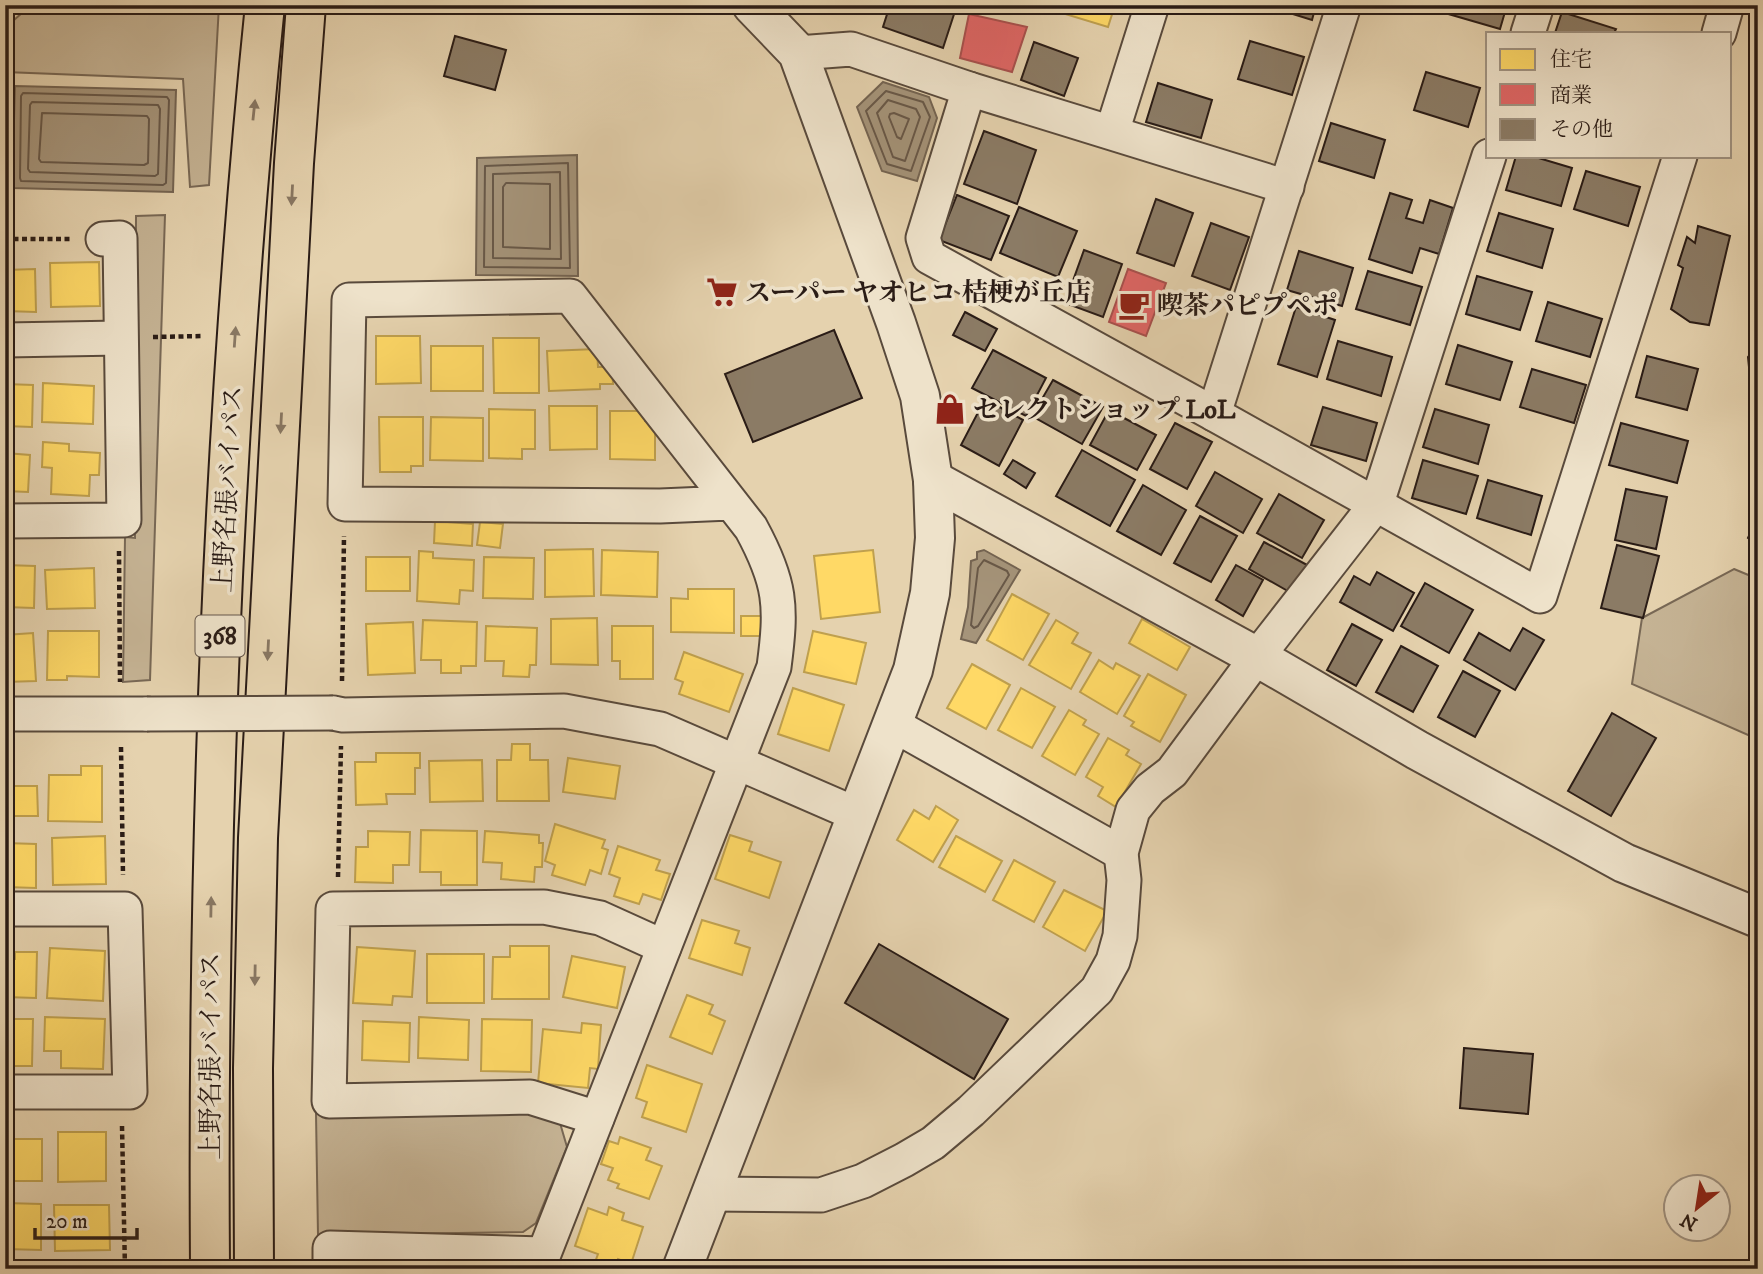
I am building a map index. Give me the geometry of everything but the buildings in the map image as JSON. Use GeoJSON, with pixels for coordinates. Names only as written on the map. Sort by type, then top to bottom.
{"type":"FeatureCollection","features":[{"type":"Feature","properties":{"kind":"highway","name":"上野名張バイパス"},"geometry":{"type":"LineString","coordinates":[[210,1269],[212,845],[220,620],[235,335],[248,168],[265,5]]}},
{"type":"Feature","properties":{"kind":"highway","name":"上野名張バイパス"},"geometry":{"type":"LineString","coordinates":[[254,1269],[253,1068],[258,838],[294,163],[306,5]]}},
{"type":"Feature","properties":{"kind":"street"},"geometry":{"type":"LineString","coordinates":[[681,1269],[913,670],[930,593],[935,538],[933,480],[920,396],[896,323],[798,53],[752,5]]}},
{"type":"Feature","properties":{"kind":"street"},"geometry":{"type":"LineString","coordinates":[[1112,132],[1152,5]]}},
{"type":"Feature","properties":{"kind":"street"},"geometry":{"type":"LineString","coordinates":[[1214,414],[1344,5]]}},
{"type":"Feature","properties":{"kind":"street"},"geometry":{"type":"LineString","coordinates":[[1528,32],[1537,5]]}},
{"type":"Feature","properties":{"kind":"street"},"geometry":{"type":"LineString","coordinates":[[1719,32],[1727,5]]}},
{"type":"Feature","properties":{"kind":"street"},"geometry":{"type":"LineString","coordinates":[[798,53],[851,50],[1287,187]]}},
{"type":"Feature","properties":{"kind":"street"},"geometry":{"type":"LineString","coordinates":[[969,89],[923,237],[929,257],[1377,503],[1540,596],[1679,158]]}},
{"type":"Feature","properties":{"kind":"street"},"geometry":{"type":"LineString","coordinates":[[711,1194],[821,1195],[863,1181],[933,1143],[971,1111],[1097,990],[1113,961],[1120,936],[1124,880],[1121,853],[1133,810],[1150,789],[1172,772],[1377,503],[1488,158]]}},
{"type":"Feature","properties":{"kind":"street"},"geometry":{"type":"LineString","coordinates":[[5,521],[124,520],[120,238],[103,239]]}},
{"type":"Feature","properties":{"kind":"street"},"geometry":{"type":"LineString","coordinates":[[330,1269],[330,1248],[540,1262],[774,667],[780,619],[772,570],[751,528],[570,296],[349,300],[345,504],[660,506],[730,503]]}},
{"type":"Feature","properties":{"kind":"street"},"geometry":{"type":"LineString","coordinates":[[5,340],[120,338]]}},
{"type":"Feature","properties":{"kind":"street"},"geometry":{"type":"LineString","coordinates":[[933,480],[1257,657],[1417,750],[1624,863],[1758,918]]}},
{"type":"Feature","properties":{"kind":"street"},"geometry":{"type":"LineString","coordinates":[[5,714],[343,715],[564,711],[660,730],[858,815]]}},
{"type":"Feature","properties":{"kind":"street"},"geometry":{"type":"LineString","coordinates":[[892,724],[1121,853]]}},
{"type":"Feature","properties":{"kind":"street"},"geometry":{"type":"LineString","coordinates":[[597,1118],[530,1097],[329,1101],[333,909],[544,907],[600,918],[664,947]]}},
{"type":"Feature","properties":{"kind":"street"},"geometry":{"type":"LineString","coordinates":[[5,909],[125,909],[130,1092],[5,1093]]}},
{"type":"Feature","properties":{"kind":"path"},"geometry":{"type":"LineString","coordinates":[[5,239],[103,239]]}},
{"type":"Feature","properties":{"kind":"path"},"geometry":{"type":"LineString","coordinates":[[120,338],[235,335]]}},
{"type":"Feature","properties":{"kind":"path"},"geometry":{"type":"LineString","coordinates":[[122,1092],[125,1269]]}},
{"type":"Feature","properties":{"kind":"shaded area"},"geometry":{"type":"Polygon","coordinates":[[[31,5],[219,5],[209,185],[190,187],[183,79],[5,72],[5,28],[31,5]]]}},
{"type":"Feature","properties":{"kind":"shaded area"},"geometry":{"type":"Polygon","coordinates":[[[165,215],[150,680],[123,682],[125,537],[135,538],[136,216],[165,215]]]}},
{"type":"Feature","properties":{"kind":"shaded area"},"geometry":{"type":"Polygon","coordinates":[[[1734,569],[1758,579],[1758,734],[1748,735],[1632,684],[1642,618],[1734,569]]]}},
{"type":"Feature","properties":{"kind":"shaded area"},"geometry":{"type":"Polygon","coordinates":[[[527,1112],[560,1123],[567,1147],[536,1223],[523,1232],[318,1235],[316,1114],[527,1112]]]}},
{"type":"Feature","properties":{"kind":"water"},"geometry":{"type":"Polygon","coordinates":[[[883,82],[929,97],[937,118],[917,181],[882,171],[857,107],[883,82]]]}},
{"type":"Feature","properties":{"kind":"water"},"geometry":{"type":"Polygon","coordinates":[[[15,86],[176,90],[173,192],[12,188],[15,86]]]}},
{"type":"Feature","properties":{"kind":"water"},"geometry":{"type":"Polygon","coordinates":[[[577,155],[578,276],[476,275],[477,158],[577,155]]]}},
{"type":"Feature","properties":{"kind":"water"},"geometry":{"type":"Polygon","coordinates":[[[984,550],[1020,570],[976,643],[961,639],[968,607],[971,561],[977,559],[977,552],[984,550]]]}},
{"type":"Feature","properties":{"kind":"place","name":"スーパー ヤオヒコ 桔梗が丘店"},"geometry":{"type":"Point","coordinates":[722,292]}},
{"type":"Feature","properties":{"kind":"place","name":"喫茶パピプペポ"},"geometry":{"type":"Point","coordinates":[1134,305]}},
{"type":"Feature","properties":{"kind":"place","name":"セレクトショップ LoL"},"geometry":{"type":"Point","coordinates":[950,409]}}]}
